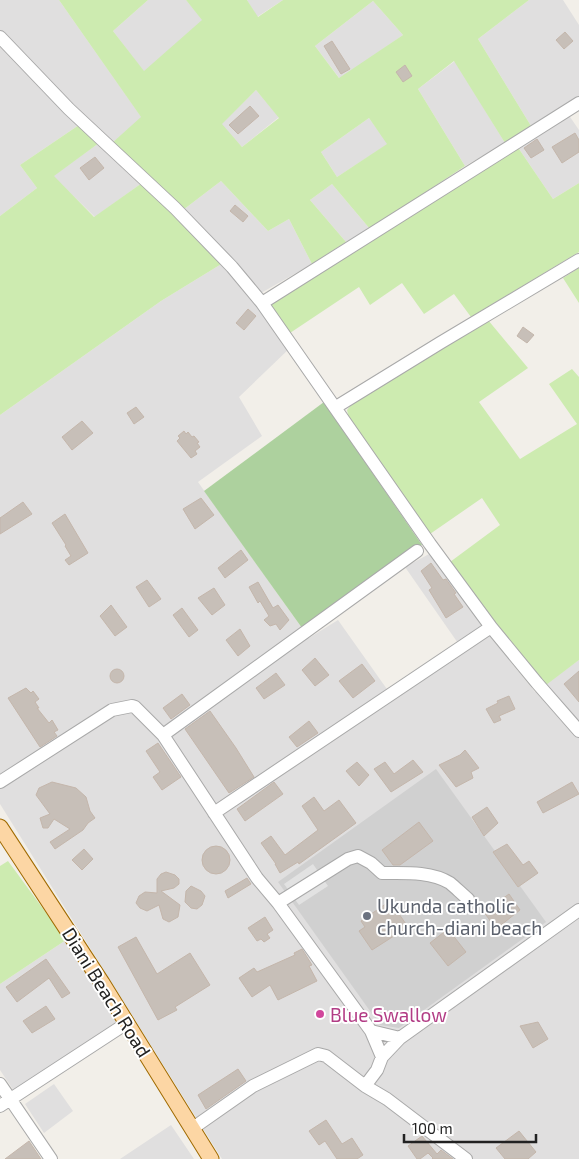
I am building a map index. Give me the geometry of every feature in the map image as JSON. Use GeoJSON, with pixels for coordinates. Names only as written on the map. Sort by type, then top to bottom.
{"type":"FeatureCollection","features":[{"type":"Feature","properties":{"kind":"main road","name":"Diani Beach Road"},"geometry":{"type":"LineString","coordinates":[[0,827],[127,1023],[211,1159]]}},
{"type":"Feature","properties":{"kind":"street"},"geometry":{"type":"LineString","coordinates":[[0,37],[69,109],[175,208],[232,267],[262,303],[430,544],[491,627],[579,731]]}},
{"type":"Feature","properties":{"kind":"street"},"geometry":{"type":"LineString","coordinates":[[262,303],[579,102]]}},
{"type":"Feature","properties":{"kind":"street"},"geometry":{"type":"LineString","coordinates":[[336,408],[440,342],[579,260]]}},
{"type":"Feature","properties":{"kind":"street"},"geometry":{"type":"LineString","coordinates":[[163,735],[417,551]]}},
{"type":"Feature","properties":{"kind":"street"},"geometry":{"type":"LineString","coordinates":[[214,813],[491,627]]}},
{"type":"Feature","properties":{"kind":"street"},"geometry":{"type":"LineString","coordinates":[[0,782],[112,710],[135,707],[163,735],[257,878],[371,1031],[382,1057]]}},
{"type":"Feature","properties":{"kind":"street"},"geometry":{"type":"LineString","coordinates":[[278,904],[348,859],[358,856],[371,863],[382,873],[393,872],[445,880],[468,899]]}},
{"type":"Feature","properties":{"kind":"street"},"geometry":{"type":"LineString","coordinates":[[365,1086],[377,1070],[382,1057],[400,1038],[579,910]]}},
{"type":"Feature","properties":{"kind":"street"},"geometry":{"type":"LineString","coordinates":[[5,1103],[127,1023]]}},
{"type":"Feature","properties":{"kind":"street"},"geometry":{"type":"LineString","coordinates":[[371,1031],[400,1038]]}},
{"type":"Feature","properties":{"kind":"street"},"geometry":{"type":"LineString","coordinates":[[193,1128],[253,1086],[318,1054],[326,1056],[365,1086],[387,1099],[466,1159]]}},
{"type":"Feature","properties":{"kind":"street"},"geometry":{"type":"LineString","coordinates":[[0,1084],[5,1103],[51,1159]]}},
{"type":"Feature","properties":{"kind":"shaded area"},"geometry":{"type":"Polygon","coordinates":[[[0,0],[59,0],[142,118],[112,143],[18,52],[0,30],[0,0]]]}},
{"type":"Feature","properties":{"kind":"shaded area"},"geometry":{"type":"Polygon","coordinates":[[[148,0],[186,0],[203,20],[144,72],[113,31],[148,0]]]}},
{"type":"Feature","properties":{"kind":"shaded area"},"geometry":{"type":"Polygon","coordinates":[[[247,0],[283,0],[257,17],[247,0]]]}},
{"type":"Feature","properties":{"kind":"shaded area"},"geometry":{"type":"Polygon","coordinates":[[[529,0],[563,0],[579,25],[579,96],[531,126],[478,39],[529,0]]]}},
{"type":"Feature","properties":{"kind":"shaded area"},"geometry":{"type":"Polygon","coordinates":[[[373,1],[403,35],[340,79],[315,46],[373,1]]]}},
{"type":"Feature","properties":{"kind":"shaded area"},"geometry":{"type":"Polygon","coordinates":[[[0,44],[79,125],[20,165],[37,188],[0,216],[0,44]]]}},
{"type":"Feature","properties":{"kind":"shaded area"},"geometry":{"type":"Polygon","coordinates":[[[455,61],[505,143],[465,166],[418,89],[455,61]]]}},
{"type":"Feature","properties":{"kind":"shaded area"},"geometry":{"type":"Polygon","coordinates":[[[256,90],[279,117],[242,147],[221,124],[256,90]]]}},
{"type":"Feature","properties":{"kind":"shaded area"},"geometry":{"type":"Polygon","coordinates":[[[568,114],[579,130],[579,183],[553,199],[517,146],[568,114]]]}},
{"type":"Feature","properties":{"kind":"shaded area"},"geometry":{"type":"Polygon","coordinates":[[[369,118],[388,144],[337,177],[321,152],[369,118]]]}},
{"type":"Feature","properties":{"kind":"shaded area"},"geometry":{"type":"Polygon","coordinates":[[[99,143],[142,183],[95,217],[53,176],[99,143]]]}},
{"type":"Feature","properties":{"kind":"shaded area"},"geometry":{"type":"Polygon","coordinates":[[[221,181],[268,231],[289,219],[312,264],[261,293],[183,210],[221,181]]]}},
{"type":"Feature","properties":{"kind":"shaded area"},"geometry":{"type":"Polygon","coordinates":[[[332,184],[370,229],[346,242],[310,200],[332,184]]]}},
{"type":"Feature","properties":{"kind":"shaded area"},"geometry":{"type":"Polygon","coordinates":[[[223,263],[290,348],[239,397],[262,436],[198,482],[309,638],[338,620],[389,692],[460,646],[405,567],[431,553],[484,629],[535,692],[579,660],[579,1159],[222,1159],[0,804],[0,415],[161,301],[223,263]]]}},
{"type":"Feature","properties":{"kind":"shaded area"},"geometry":{"type":"Polygon","coordinates":[[[436,769],[546,922],[399,1028],[380,1025],[278,882],[436,769]]]}},
{"type":"Feature","properties":{"kind":"shaded area"},"geometry":{"type":"Polygon","coordinates":[[[313,864],[328,886],[299,905],[284,884],[313,864]]]}},
{"type":"Feature","properties":{"kind":"shaded area"},"geometry":{"type":"Polygon","coordinates":[[[66,940],[118,1023],[14,1091],[0,1070],[0,984],[66,940]]]}},
{"type":"Feature","properties":{"kind":"shaded area"},"geometry":{"type":"Polygon","coordinates":[[[54,1084],[73,1111],[44,1133],[25,1104],[54,1084]]]}},
{"type":"Feature","properties":{"kind":"shaded area"},"geometry":{"type":"Polygon","coordinates":[[[171,1125],[194,1159],[120,1159],[171,1125]]]}},
{"type":"Feature","properties":{"kind":"green space"},"geometry":{"type":"Polygon","coordinates":[[[59,0],[148,0],[113,31],[144,71],[202,20],[186,0],[247,0],[258,17],[283,0],[529,0],[478,39],[531,126],[505,143],[454,61],[418,89],[465,166],[370,229],[332,184],[310,200],[346,242],[312,264],[289,219],[268,231],[221,181],[183,210],[112,143],[141,117],[59,0]],[[373,1],[315,46],[339,78],[403,35],[373,1]],[[256,90],[222,124],[242,147],[279,118],[256,90]],[[369,118],[321,152],[337,177],[387,144],[369,118]]]}},
{"type":"Feature","properties":{"kind":"green space"},"geometry":{"type":"Polygon","coordinates":[[[79,125],[99,143],[54,176],[94,217],[142,183],[223,263],[161,301],[0,415],[0,216],[37,188],[20,165],[79,125]]]}},
{"type":"Feature","properties":{"kind":"green space"},"geometry":{"type":"Polygon","coordinates":[[[517,146],[553,199],[579,183],[579,252],[471,317],[454,294],[424,314],[402,283],[370,305],[359,287],[287,335],[267,305],[517,146]]]}},
{"type":"Feature","properties":{"kind":"green space"},"geometry":{"type":"Polygon","coordinates":[[[579,268],[579,303],[563,278],[579,268]]]}},
{"type":"Feature","properties":{"kind":"green space"},"geometry":{"type":"Polygon","coordinates":[[[488,320],[528,368],[479,402],[520,459],[577,424],[549,384],[572,369],[579,377],[579,660],[546,685],[450,562],[500,525],[482,498],[430,534],[350,423],[347,410],[356,399],[488,320]]]}},
{"type":"Feature","properties":{"kind":"green space"},"geometry":{"type":"Polygon","coordinates":[[[324,402],[422,545],[302,628],[204,491],[324,402]]]}},
{"type":"Feature","properties":{"kind":"green space"},"geometry":{"type":"Polygon","coordinates":[[[8,861],[66,940],[0,984],[0,866],[8,861]]]}},
{"type":"Feature","properties":{"kind":"building"},"geometry":{"type":"Polygon","coordinates":[[[565,32],[573,41],[564,49],[556,40],[565,32]]]}},
{"type":"Feature","properties":{"kind":"building"},"geometry":{"type":"Polygon","coordinates":[[[332,41],[350,69],[341,74],[324,46],[332,41]]]}},
{"type":"Feature","properties":{"kind":"building"},"geometry":{"type":"Polygon","coordinates":[[[405,65],[412,76],[403,82],[396,72],[405,65]]]}},
{"type":"Feature","properties":{"kind":"building"},"geometry":{"type":"Polygon","coordinates":[[[250,106],[259,116],[238,134],[229,125],[250,106]]]}},
{"type":"Feature","properties":{"kind":"building"},"geometry":{"type":"Polygon","coordinates":[[[575,133],[579,140],[579,152],[562,163],[552,147],[575,133]]]}},
{"type":"Feature","properties":{"kind":"building"},"geometry":{"type":"Polygon","coordinates":[[[537,139],[544,150],[531,158],[524,148],[537,139]]]}},
{"type":"Feature","properties":{"kind":"building"},"geometry":{"type":"Polygon","coordinates":[[[95,157],[104,168],[89,180],[80,168],[95,157]]]}},
{"type":"Feature","properties":{"kind":"building"},"geometry":{"type":"Polygon","coordinates":[[[235,205],[248,216],[243,222],[230,211],[235,205]]]}},
{"type":"Feature","properties":{"kind":"building"},"geometry":{"type":"Polygon","coordinates":[[[248,309],[256,316],[244,330],[236,323],[248,309]]]}},
{"type":"Feature","properties":{"kind":"building"},"geometry":{"type":"Polygon","coordinates":[[[523,327],[534,335],[527,343],[517,336],[523,327]]]}},
{"type":"Feature","properties":{"kind":"building"},"geometry":{"type":"Polygon","coordinates":[[[136,407],[144,417],[134,424],[127,413],[136,407]]]}},
{"type":"Feature","properties":{"kind":"building"},"geometry":{"type":"Polygon","coordinates":[[[82,421],[93,433],[72,450],[62,437],[82,421]]]}},
{"type":"Feature","properties":{"kind":"building"},"geometry":{"type":"Polygon","coordinates":[[[184,431],[186,434],[188,432],[192,437],[194,436],[199,442],[197,443],[200,447],[195,451],[197,454],[191,458],[177,441],[180,438],[178,436],[184,431]]]}},
{"type":"Feature","properties":{"kind":"building"},"geometry":{"type":"Polygon","coordinates":[[[201,498],[214,515],[195,529],[183,509],[201,498]]]}},
{"type":"Feature","properties":{"kind":"building"},"geometry":{"type":"Polygon","coordinates":[[[23,502],[32,514],[0,534],[0,518],[23,502]]]}},
{"type":"Feature","properties":{"kind":"building"},"geometry":{"type":"Polygon","coordinates":[[[65,514],[88,553],[69,565],[65,560],[71,556],[52,523],[65,514]]]}},
{"type":"Feature","properties":{"kind":"building"},"geometry":{"type":"Polygon","coordinates":[[[241,550],[248,560],[225,578],[218,568],[241,550]]]}},
{"type":"Feature","properties":{"kind":"building"},"geometry":{"type":"Polygon","coordinates":[[[431,563],[443,580],[446,579],[463,607],[446,618],[429,590],[432,588],[421,571],[431,563]]]}},
{"type":"Feature","properties":{"kind":"building"},"geometry":{"type":"Polygon","coordinates":[[[147,580],[161,599],[149,607],[136,587],[147,580]]]}},
{"type":"Feature","properties":{"kind":"building"},"geometry":{"type":"Polygon","coordinates":[[[258,582],[273,608],[278,605],[289,620],[280,630],[276,624],[270,626],[264,620],[269,616],[260,601],[258,603],[249,587],[258,582]]]}},
{"type":"Feature","properties":{"kind":"building"},"geometry":{"type":"Polygon","coordinates":[[[214,588],[225,605],[212,615],[198,598],[214,588]]]}},
{"type":"Feature","properties":{"kind":"building"},"geometry":{"type":"Polygon","coordinates":[[[111,605],[127,627],[115,636],[100,616],[111,605]]]}},
{"type":"Feature","properties":{"kind":"building"},"geometry":{"type":"Polygon","coordinates":[[[182,608],[198,630],[189,637],[173,615],[182,608]]]}},
{"type":"Feature","properties":{"kind":"building"},"geometry":{"type":"Polygon","coordinates":[[[240,629],[250,646],[238,656],[226,640],[240,629]]]}},
{"type":"Feature","properties":{"kind":"building"},"geometry":{"type":"Polygon","coordinates":[[[315,658],[329,675],[315,686],[302,670],[315,658]]]}},
{"type":"Feature","properties":{"kind":"building"},"geometry":{"type":"Polygon","coordinates":[[[362,664],[375,681],[353,698],[339,681],[362,664]]]}},
{"type":"Feature","properties":{"kind":"building"},"geometry":{"type":"Polygon","coordinates":[[[117,669],[122,671],[124,676],[122,681],[117,683],[112,681],[110,676],[112,671],[117,669]]]}},
{"type":"Feature","properties":{"kind":"building"},"geometry":{"type":"Polygon","coordinates":[[[579,671],[579,702],[564,684],[579,671]]]}},
{"type":"Feature","properties":{"kind":"building"},"geometry":{"type":"Polygon","coordinates":[[[276,673],[285,685],[264,699],[256,688],[276,673]]]}},
{"type":"Feature","properties":{"kind":"building"},"geometry":{"type":"Polygon","coordinates":[[[26,688],[31,693],[33,691],[39,699],[35,702],[39,708],[37,708],[49,723],[52,720],[58,730],[54,732],[57,736],[40,747],[8,698],[26,688]]]}},
{"type":"Feature","properties":{"kind":"building"},"geometry":{"type":"Polygon","coordinates":[[[182,694],[190,705],[171,719],[163,708],[182,694]]]}},
{"type":"Feature","properties":{"kind":"building"},"geometry":{"type":"Polygon","coordinates":[[[509,696],[515,709],[499,716],[501,720],[494,723],[486,709],[498,703],[497,701],[509,696]]]}},
{"type":"Feature","properties":{"kind":"building"},"geometry":{"type":"Polygon","coordinates":[[[210,711],[254,777],[229,793],[185,729],[210,711]]]}},
{"type":"Feature","properties":{"kind":"building"},"geometry":{"type":"Polygon","coordinates":[[[309,721],[318,733],[297,747],[289,737],[309,721]]]}},
{"type":"Feature","properties":{"kind":"building"},"geometry":{"type":"Polygon","coordinates":[[[158,743],[181,777],[162,790],[153,777],[160,772],[146,751],[158,743]]]}},
{"type":"Feature","properties":{"kind":"building"},"geometry":{"type":"Polygon","coordinates":[[[465,750],[479,768],[471,772],[473,778],[456,787],[439,765],[460,755],[465,750]]]}},
{"type":"Feature","properties":{"kind":"building"},"geometry":{"type":"Polygon","coordinates":[[[413,760],[423,772],[391,792],[374,769],[385,762],[394,774],[413,760]]]}},
{"type":"Feature","properties":{"kind":"building"},"geometry":{"type":"Polygon","coordinates":[[[357,762],[369,775],[359,786],[346,771],[357,762]]]}},
{"type":"Feature","properties":{"kind":"building"},"geometry":{"type":"Polygon","coordinates":[[[52,782],[76,788],[86,797],[90,811],[95,818],[83,830],[55,849],[50,842],[70,829],[54,819],[48,828],[43,828],[40,818],[50,814],[36,795],[39,788],[52,782]]]}},
{"type":"Feature","properties":{"kind":"building"},"geometry":{"type":"Polygon","coordinates":[[[274,782],[283,794],[245,821],[237,809],[274,782]]]}},
{"type":"Feature","properties":{"kind":"building"},"geometry":{"type":"Polygon","coordinates":[[[572,782],[579,794],[543,813],[537,802],[572,782]]]}},
{"type":"Feature","properties":{"kind":"building"},"geometry":{"type":"Polygon","coordinates":[[[314,797],[324,811],[339,800],[356,823],[299,864],[298,862],[280,873],[261,843],[271,836],[285,855],[318,830],[302,806],[314,797]]]}},
{"type":"Feature","properties":{"kind":"building"},"geometry":{"type":"Polygon","coordinates":[[[487,807],[498,823],[484,836],[472,817],[487,807]]]}},
{"type":"Feature","properties":{"kind":"building"},"geometry":{"type":"Polygon","coordinates":[[[419,822],[433,841],[400,865],[393,865],[382,850],[419,822]]]}},
{"type":"Feature","properties":{"kind":"building"},"geometry":{"type":"Polygon","coordinates":[[[507,844],[523,865],[529,861],[538,873],[518,887],[493,852],[507,844]]]}},
{"type":"Feature","properties":{"kind":"building"},"geometry":{"type":"Polygon","coordinates":[[[216,846],[226,850],[230,860],[226,870],[216,874],[206,870],[202,860],[206,850],[216,846]]]}},
{"type":"Feature","properties":{"kind":"building"},"geometry":{"type":"Polygon","coordinates":[[[84,849],[93,859],[82,870],[72,860],[84,849]]]}},
{"type":"Feature","properties":{"kind":"building"},"geometry":{"type":"Polygon","coordinates":[[[166,872],[175,875],[179,879],[179,884],[174,888],[161,891],[180,905],[178,917],[169,922],[163,919],[159,905],[147,911],[140,908],[136,903],[139,896],[145,892],[157,893],[157,879],[166,872]]]}},
{"type":"Feature","properties":{"kind":"building"},"geometry":{"type":"Polygon","coordinates":[[[247,878],[251,884],[228,898],[225,891],[247,878]]]}},
{"type":"Feature","properties":{"kind":"building"},"geometry":{"type":"Polygon","coordinates":[[[191,886],[201,891],[205,896],[202,905],[197,909],[191,908],[185,902],[186,891],[191,886]]]}},
{"type":"Feature","properties":{"kind":"building"},"geometry":{"type":"Polygon","coordinates":[[[509,894],[520,910],[496,929],[484,912],[509,894]]]}},
{"type":"Feature","properties":{"kind":"building"},"geometry":{"type":"Polygon","coordinates":[[[390,901],[408,927],[372,950],[359,931],[365,927],[361,921],[390,901]]]}},
{"type":"Feature","properties":{"kind":"building"},"geometry":{"type":"Polygon","coordinates":[[[265,917],[273,930],[267,934],[270,938],[264,942],[261,939],[257,941],[248,928],[265,917]]]}},
{"type":"Feature","properties":{"kind":"building"},"geometry":{"type":"Polygon","coordinates":[[[448,929],[466,952],[448,966],[430,943],[448,929]]]}},
{"type":"Feature","properties":{"kind":"building"},"geometry":{"type":"Polygon","coordinates":[[[136,937],[157,974],[190,953],[210,985],[175,1007],[177,1010],[158,1020],[118,947],[136,937]]]}},
{"type":"Feature","properties":{"kind":"building"},"geometry":{"type":"Polygon","coordinates":[[[302,949],[312,965],[309,966],[317,981],[278,1000],[270,985],[252,997],[239,978],[254,968],[257,972],[295,955],[294,953],[302,949]]]}},
{"type":"Feature","properties":{"kind":"building"},"geometry":{"type":"Polygon","coordinates":[[[46,959],[70,993],[62,998],[49,978],[17,1002],[6,987],[46,959]]]}},
{"type":"Feature","properties":{"kind":"building"},"geometry":{"type":"Polygon","coordinates":[[[46,1006],[55,1019],[32,1033],[23,1021],[46,1006]]]}},
{"type":"Feature","properties":{"kind":"building"},"geometry":{"type":"Polygon","coordinates":[[[538,1022],[548,1039],[533,1048],[520,1026],[538,1022]]]}},
{"type":"Feature","properties":{"kind":"building"},"geometry":{"type":"Polygon","coordinates":[[[238,1069],[246,1081],[206,1109],[198,1095],[238,1069]]]}},
{"type":"Feature","properties":{"kind":"building"},"geometry":{"type":"Polygon","coordinates":[[[326,1120],[342,1144],[352,1138],[363,1155],[357,1159],[337,1159],[325,1141],[319,1145],[309,1131],[326,1120]]]}},
{"type":"Feature","properties":{"kind":"building"},"geometry":{"type":"Polygon","coordinates":[[[519,1131],[536,1152],[528,1159],[505,1159],[496,1148],[519,1131]]]}},
{"type":"Feature","properties":{"kind":"building"},"geometry":{"type":"Polygon","coordinates":[[[422,1136],[437,1154],[441,1150],[453,1159],[432,1159],[428,1153],[417,1159],[408,1146],[422,1136]]]}},
{"type":"Feature","properties":{"kind":"building"},"geometry":{"type":"Polygon","coordinates":[[[29,1141],[41,1159],[5,1159],[29,1141]]]}},
{"type":"Feature","properties":{"kind":"place","name":"Ukunda catholic church-diani beach"},"geometry":{"type":"Point","coordinates":[367,916]}},
{"type":"Feature","properties":{"kind":"place","name":"Blue Swallow"},"geometry":{"type":"Point","coordinates":[320,1014]}}]}
